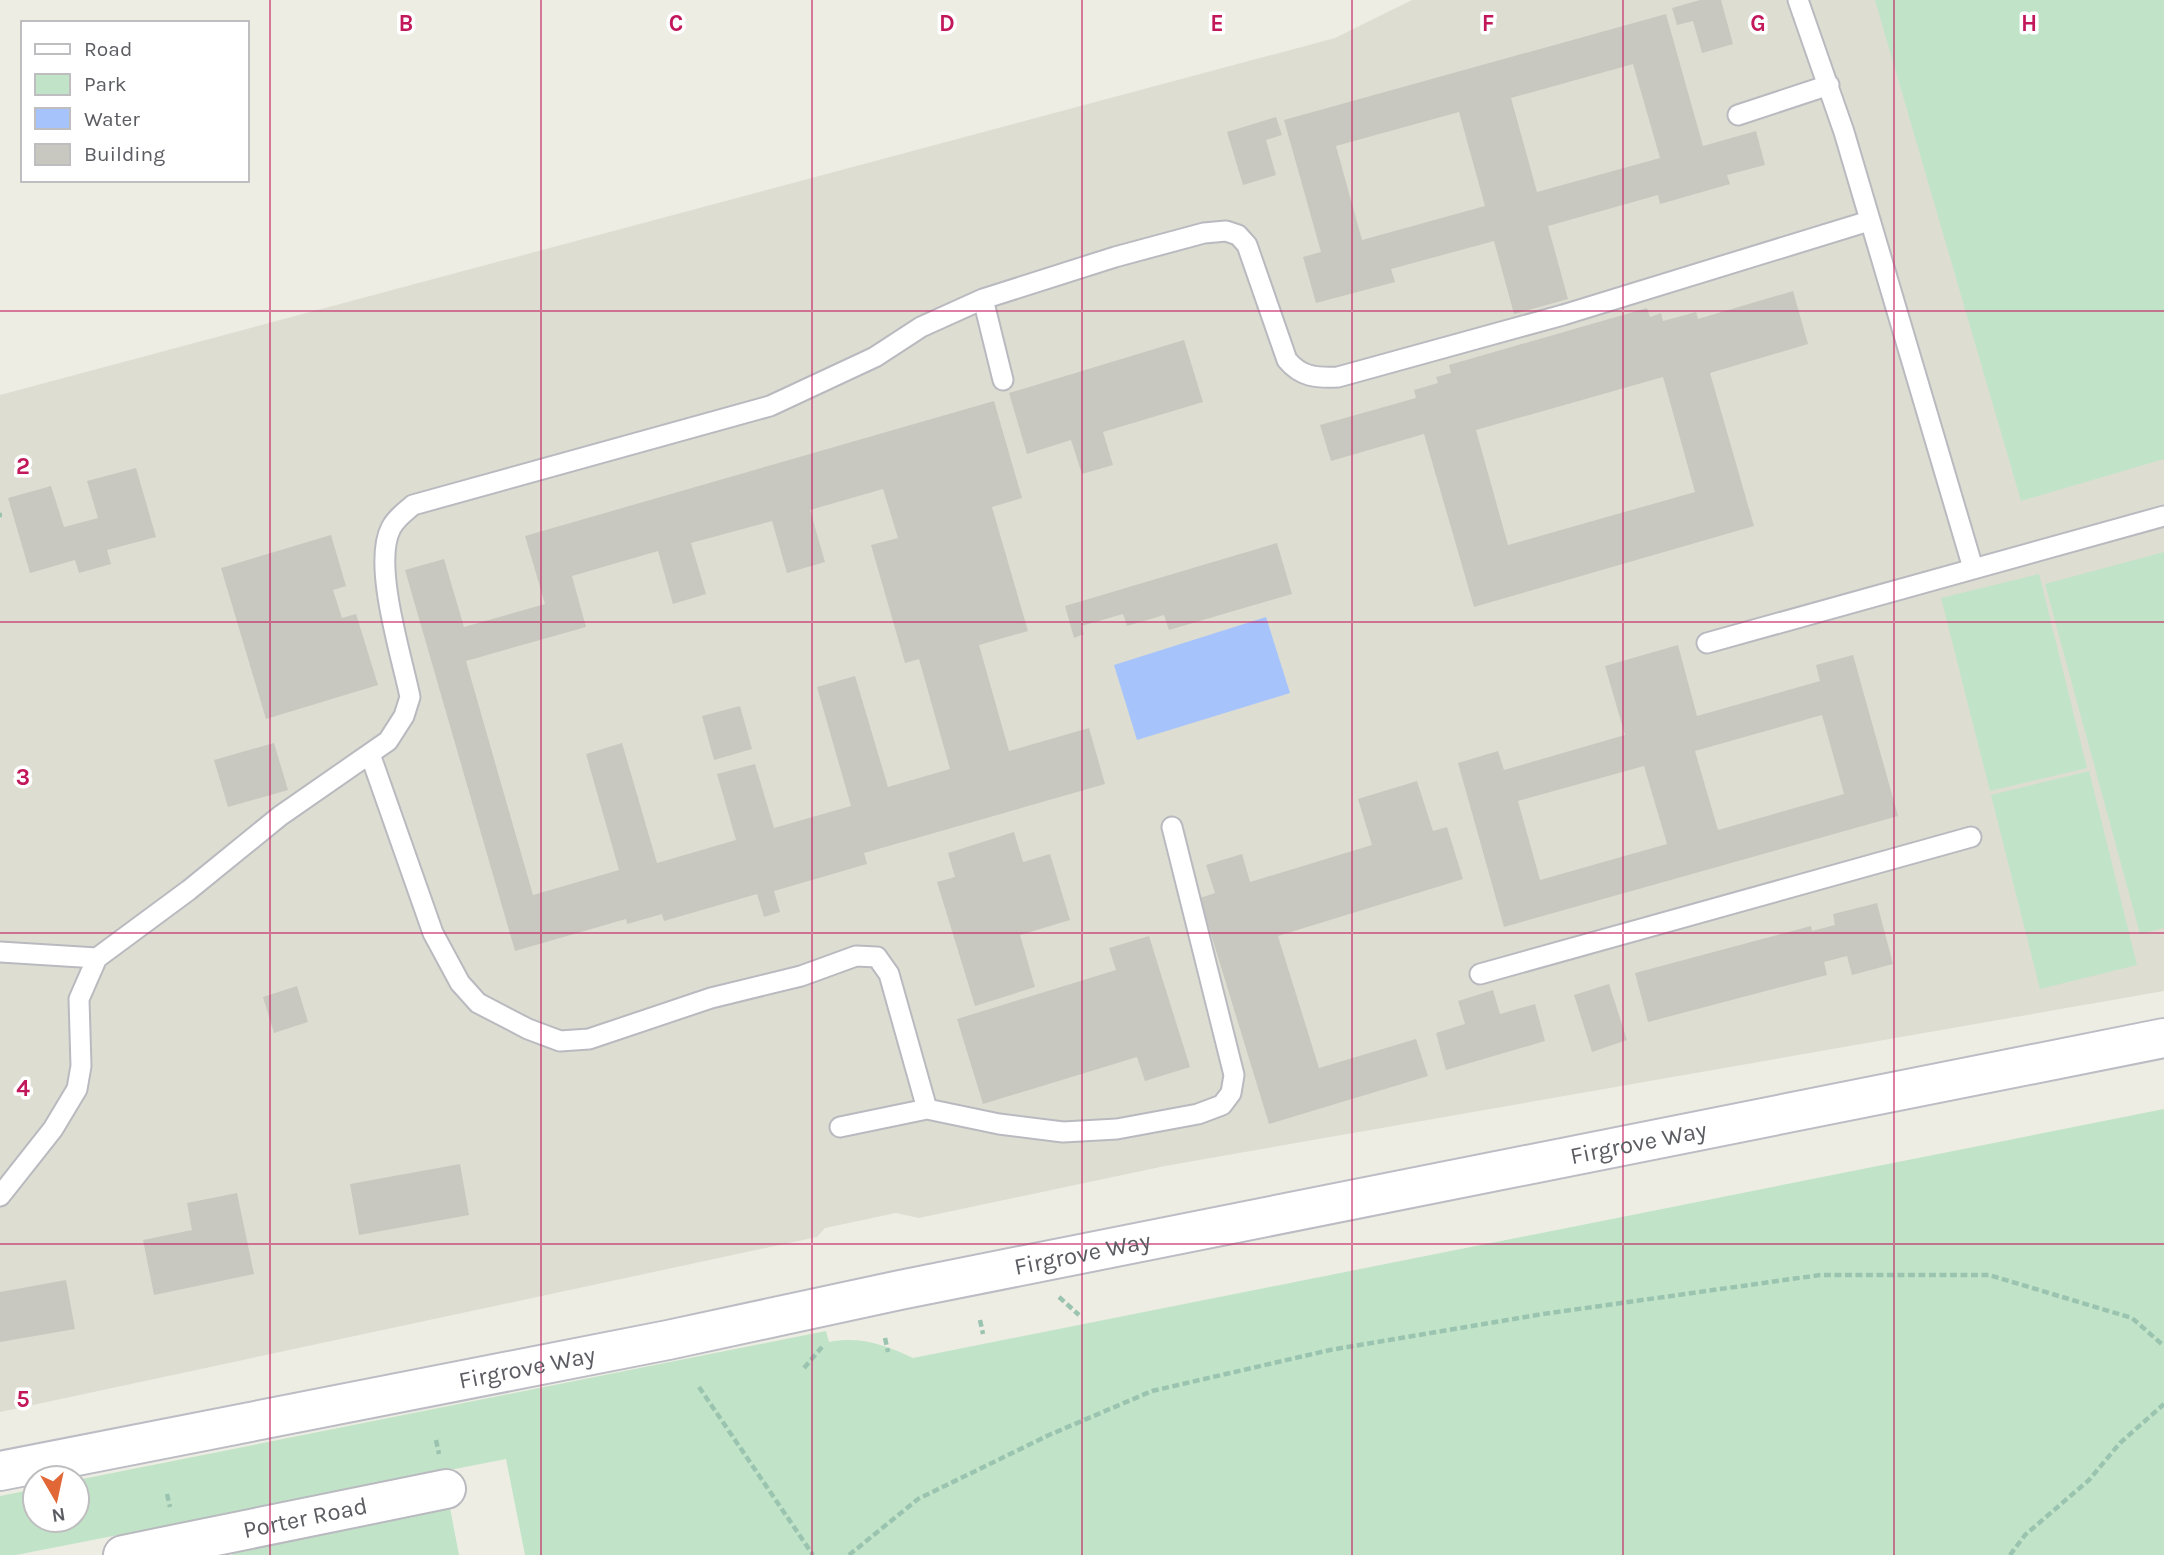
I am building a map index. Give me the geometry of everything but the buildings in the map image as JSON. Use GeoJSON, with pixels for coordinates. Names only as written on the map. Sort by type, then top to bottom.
{"type":"FeatureCollection","features":[{"type":"Feature","properties":{"kind":"street","name":"Firgrove Way"},"geometry":{"type":"LineString","coordinates":[[0,1471],[2164,1038]]}},
{"type":"Feature","properties":{"kind":"street","name":"Porter Road"},"geometry":{"type":"LineString","coordinates":[[123,1555],[178,1549],[446,1489]]}},
{"type":"Feature","properties":{"kind":"lane"},"geometry":{"type":"LineString","coordinates":[[1798,0],[1829,85],[1973,568]]}},
{"type":"Feature","properties":{"kind":"lane"},"geometry":{"type":"LineString","coordinates":[[1738,115],[1829,85]]}},
{"type":"Feature","properties":{"kind":"lane"},"geometry":{"type":"LineString","coordinates":[[0,1196],[53,1129],[77,1089],[81,1066],[79,999],[97,958],[189,890],[280,816],[388,741],[404,716],[410,697],[385,582],[389,530],[398,517],[413,505],[770,406],[875,357],[921,327],[983,299],[1139,250],[1204,233],[1226,232],[1238,235],[1247,245],[1287,360],[1296,370],[1314,378],[1338,377],[1563,316],[1869,221]]}},
{"type":"Feature","properties":{"kind":"lane"},"geometry":{"type":"LineString","coordinates":[[983,299],[1003,380]]}},
{"type":"Feature","properties":{"kind":"lane"},"geometry":{"type":"LineString","coordinates":[[1707,643],[2164,516]]}},
{"type":"Feature","properties":{"kind":"lane"},"geometry":{"type":"LineString","coordinates":[[370,754],[433,933],[460,982],[478,1003],[504,1019],[560,1041],[589,1039],[711,998],[801,975],[856,956],[877,957],[889,974],[927,1109]]}},
{"type":"Feature","properties":{"kind":"lane"},"geometry":{"type":"LineString","coordinates":[[840,1128],[927,1109],[999,1124],[1063,1132],[1117,1129],[1198,1114],[1222,1105],[1231,1093],[1234,1076],[1172,828]]}},
{"type":"Feature","properties":{"kind":"lane"},"geometry":{"type":"LineString","coordinates":[[1480,974],[1971,837]]}},
{"type":"Feature","properties":{"kind":"lane"},"geometry":{"type":"LineString","coordinates":[[0,952],[97,958]]}},
{"type":"Feature","properties":{"kind":"path"},"geometry":{"type":"LineString","coordinates":[[849,1555],[918,1499],[1049,1435],[1152,1391],[1330,1350],[1529,1316],[1820,1275],[1989,1275],[2133,1318],[2164,1346]]}},
{"type":"Feature","properties":{"kind":"path"},"geometry":{"type":"LineString","coordinates":[[1053,1292],[1079,1315]]}},
{"type":"Feature","properties":{"kind":"path"},"geometry":{"type":"LineString","coordinates":[[980,1320],[984,1334]]}},
{"type":"Feature","properties":{"kind":"path"},"geometry":{"type":"LineString","coordinates":[[885,1338],[888,1352]]}},
{"type":"Feature","properties":{"kind":"path"},"geometry":{"type":"LineString","coordinates":[[804,1368],[825,1343]]}},
{"type":"Feature","properties":{"kind":"path"},"geometry":{"type":"LineString","coordinates":[[699,1387],[813,1555]]}},
{"type":"Feature","properties":{"kind":"path"},"geometry":{"type":"LineString","coordinates":[[2010,1555],[2025,1535],[2088,1480],[2120,1443],[2164,1404]]}},
{"type":"Feature","properties":{"kind":"shaded area"},"geometry":{"type":"Polygon","coordinates":[[[1412,0],[2164,0],[2164,991],[1165,1166],[919,1218],[896,1213],[825,1228],[817,1237],[0,1412],[0,395],[1335,38],[1412,0]]]}},
{"type":"Feature","properties":{"kind":"green space"},"geometry":{"type":"Polygon","coordinates":[[[1875,0],[2164,0],[2164,459],[2021,501],[1875,0]]]}},
{"type":"Feature","properties":{"kind":"green space"},"geometry":{"type":"Polygon","coordinates":[[[2164,552],[2164,928],[2140,934],[2045,584],[2164,552]]]}},
{"type":"Feature","properties":{"kind":"green space"},"geometry":{"type":"Polygon","coordinates":[[[2039,574],[2087,768],[1990,791],[1941,598],[2039,574]]]}},
{"type":"Feature","properties":{"kind":"green space"},"geometry":{"type":"Polygon","coordinates":[[[2089,771],[2137,965],[2040,989],[1991,795],[2089,771]]]}},
{"type":"Feature","properties":{"kind":"green space"},"geometry":{"type":"Polygon","coordinates":[[[2164,1109],[2164,1555],[525,1555],[506,1459],[16,1555],[0,1555],[0,1496],[21,1492],[21,1534],[91,1534],[91,1477],[826,1331],[829,1342],[852,1340],[873,1343],[913,1358],[2164,1109]]]}},
{"type":"Feature","properties":{"kind":"green space"},"geometry":{"type":"Polygon","coordinates":[[[450,1508],[459,1555],[231,1555],[235,1553],[450,1508]]]}},
{"type":"Feature","properties":{"kind":"water"},"geometry":{"type":"Polygon","coordinates":[[[1266,617],[1290,693],[1137,740],[1114,665],[1266,617]]]}}]}
